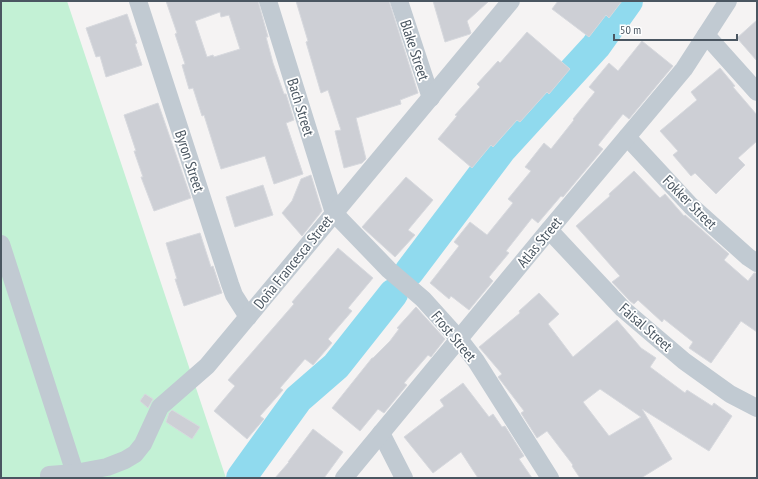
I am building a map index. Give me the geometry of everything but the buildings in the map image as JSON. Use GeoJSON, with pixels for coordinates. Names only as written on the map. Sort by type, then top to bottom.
{"type":"FeatureCollection","features":[{"type":"Feature","properties":{"kind":"street","name":"Byron Street"},"geometry":{"type":"LineString","coordinates":[[138,1],[230,284],[234,295],[248,317]]}},
{"type":"Feature","properties":{"kind":"street","name":"Bach Street"},"geometry":{"type":"LineString","coordinates":[[268,1],[334,213]]}},
{"type":"Feature","properties":{"kind":"street","name":"Blake Street"},"geometry":{"type":"LineString","coordinates":[[399,1],[431,98]]}},
{"type":"Feature","properties":{"kind":"street","name":"Doña Francesca Street"},"geometry":{"type":"LineString","coordinates":[[49,475],[75,473],[106,467],[125,460],[135,454],[143,444],[160,407],[207,366],[511,1]]}},
{"type":"Feature","properties":{"kind":"street","name":"Atlas Street"},"geometry":{"type":"LineString","coordinates":[[344,478],[458,339],[684,70],[728,1]]}},
{"type":"Feature","properties":{"kind":"street"},"geometry":{"type":"LineString","coordinates":[[706,35],[757,92]]}},
{"type":"Feature","properties":{"kind":"street","name":"Fokker Street"},"geometry":{"type":"LineString","coordinates":[[627,137],[691,206],[748,257],[757,263]]}},
{"type":"Feature","properties":{"kind":"street","name":"Frost Street"},"geometry":{"type":"LineString","coordinates":[[334,213],[389,270],[423,299],[476,361],[550,478]]}},
{"type":"Feature","properties":{"kind":"street","name":"Faisal Street"},"geometry":{"type":"LineString","coordinates":[[549,230],[629,314],[684,361],[730,394],[757,408]]}},
{"type":"Feature","properties":{"kind":"street"},"geometry":{"type":"LineString","coordinates":[[1,244],[75,473]]}},
{"type":"Feature","properties":{"kind":"street"},"geometry":{"type":"LineString","coordinates":[[381,433],[404,478]]}},
{"type":"Feature","properties":{"kind":"green space"},"geometry":{"type":"Polygon","coordinates":[[[1,1],[67,1],[226,478],[1,478],[1,1]]]}},
{"type":"Feature","properties":{"kind":"waterway"},"geometry":{"type":"LineString","coordinates":[[409,272],[501,150],[596,46],[628,1]]}},
{"type":"Feature","properties":{"kind":"waterway"},"geometry":{"type":"LineString","coordinates":[[241,478],[298,399],[336,366],[393,294]]}}]}
